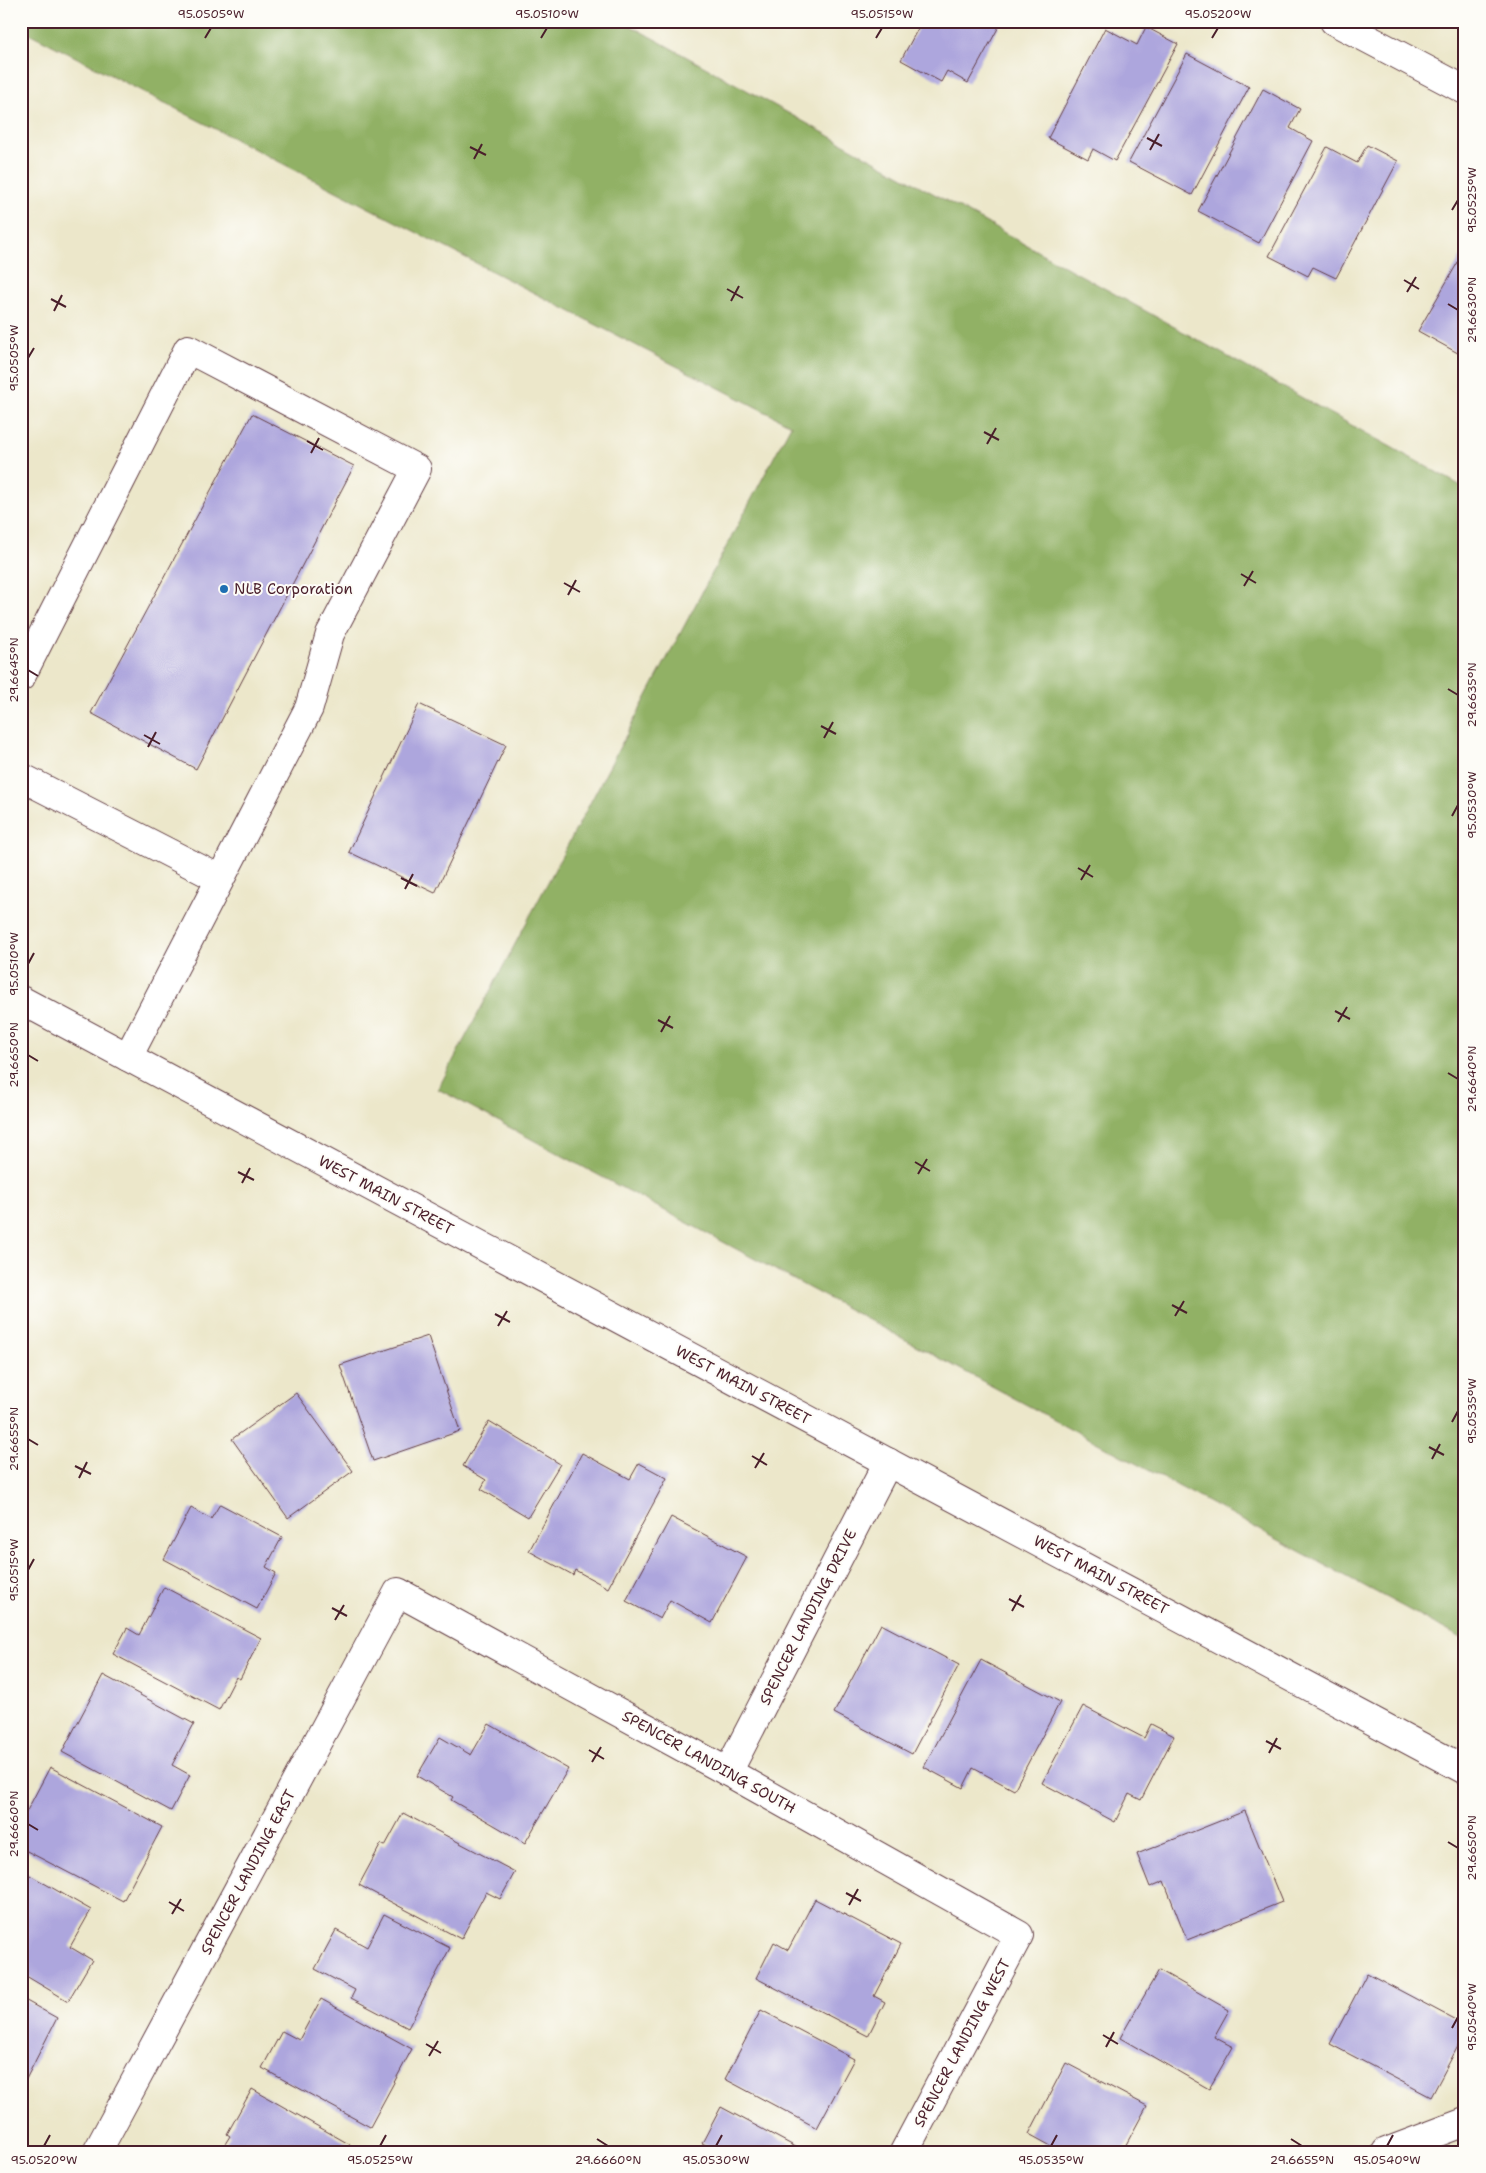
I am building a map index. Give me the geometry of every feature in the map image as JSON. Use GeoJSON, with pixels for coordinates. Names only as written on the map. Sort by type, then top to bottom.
{"type":"FeatureCollection","features":[{"type":"Feature","properties":{"kind":"street"},"geometry":{"type":"LineString","coordinates":[[1334,21],[1372,30],[1465,90]]}},
{"type":"Feature","properties":{"kind":"street"},"geometry":{"type":"LineString","coordinates":[[21,677],[188,349],[417,469],[330,634],[309,708],[128,1058]]}},
{"type":"Feature","properties":{"kind":"street"},"geometry":{"type":"LineString","coordinates":[[21,777],[220,879]]}},
{"type":"Feature","properties":{"kind":"street","name":"WEST MAIN STREET"},"geometry":{"type":"LineString","coordinates":[[21,1000],[1465,1770]]}},
{"type":"Feature","properties":{"kind":"street","name":"SPENCER LANDING DRIVE"},"geometry":{"type":"LineString","coordinates":[[728,1772],[888,1462]]}},
{"type":"Feature","properties":{"kind":"street","name":"SPENCER LANDING SOUTH"},"geometry":{"type":"LineString","coordinates":[[398,1592],[728,1772],[1019,1935]]}},
{"type":"Feature","properties":{"kind":"street","name":"SPENCER LANDING EAST"},"geometry":{"type":"LineString","coordinates":[[97,2152],[398,1592]]}},
{"type":"Feature","properties":{"kind":"street","name":"SPENCER LANDING WEST"},"geometry":{"type":"LineString","coordinates":[[904,2152],[1019,1935]]}},
{"type":"Feature","properties":{"kind":"street"},"geometry":{"type":"LineString","coordinates":[[1386,2152],[1465,2122]]}},
{"type":"Feature","properties":{"kind":"green space"},"geometry":{"type":"Polygon","coordinates":[[[21,21],[622,21],[1465,488],[1465,1640],[438,1089],[791,425],[21,29],[21,21]]]}},
{"type":"Feature","properties":{"kind":"building"},"geometry":{"type":"Polygon","coordinates":[[[922,21],[1002,21],[968,83],[947,71],[941,82],[901,60],[922,21]]]}},
{"type":"Feature","properties":{"kind":"building"},"geometry":{"type":"Polygon","coordinates":[[[1146,27],[1178,44],[1115,161],[1093,149],[1088,159],[1048,138],[1105,28],[1137,45],[1146,27]]]}},
{"type":"Feature","properties":{"kind":"building"},"geometry":{"type":"Polygon","coordinates":[[[1187,54],[1249,87],[1192,195],[1129,162],[1187,54]]]}},
{"type":"Feature","properties":{"kind":"building"},"geometry":{"type":"Polygon","coordinates":[[[1263,89],[1300,109],[1290,128],[1313,141],[1259,243],[1198,211],[1263,89]]]}},
{"type":"Feature","properties":{"kind":"building"},"geometry":{"type":"Polygon","coordinates":[[[1367,145],[1398,161],[1336,278],[1313,267],[1308,276],[1269,256],[1327,147],[1357,163],[1367,145]]]}},
{"type":"Feature","properties":{"kind":"building"},"geometry":{"type":"Polygon","coordinates":[[[1465,250],[1465,357],[1418,331],[1465,250]]]}},
{"type":"Feature","properties":{"kind":"building","name":"NLB Corporation"},"geometry":{"type":"Polygon","coordinates":[[[252,414],[354,466],[196,769],[91,713],[252,414]]]}},
{"type":"Feature","properties":{"kind":"building"},"geometry":{"type":"Polygon","coordinates":[[[419,704],[506,745],[435,893],[349,852],[419,704]]]}},
{"type":"Feature","properties":{"kind":"building"},"geometry":{"type":"Polygon","coordinates":[[[428,1336],[460,1431],[373,1461],[340,1365],[428,1336]]]}},
{"type":"Feature","properties":{"kind":"building"},"geometry":{"type":"Polygon","coordinates":[[[296,1393],[353,1471],[288,1518],[232,1439],[296,1393]]]}},
{"type":"Feature","properties":{"kind":"building"},"geometry":{"type":"Polygon","coordinates":[[[489,1421],[560,1464],[528,1517],[481,1489],[486,1480],[463,1466],[489,1421]]]}},
{"type":"Feature","properties":{"kind":"building"},"geometry":{"type":"Polygon","coordinates":[[[582,1453],[630,1479],[639,1463],[667,1478],[608,1588],[575,1570],[573,1575],[529,1551],[582,1453]]]}},
{"type":"Feature","properties":{"kind":"building"},"geometry":{"type":"Polygon","coordinates":[[[220,1504],[282,1537],[266,1567],[276,1573],[257,1609],[164,1559],[191,1508],[211,1519],[220,1504]]]}},
{"type":"Feature","properties":{"kind":"building"},"geometry":{"type":"Polygon","coordinates":[[[671,1517],[747,1557],[712,1623],[670,1600],[660,1619],[626,1601],[671,1517]]]}},
{"type":"Feature","properties":{"kind":"building"},"geometry":{"type":"Polygon","coordinates":[[[164,1587],[261,1638],[240,1679],[236,1677],[219,1710],[113,1654],[127,1628],[139,1635],[164,1587]]]}},
{"type":"Feature","properties":{"kind":"building"},"geometry":{"type":"Polygon","coordinates":[[[881,1624],[959,1665],[912,1754],[834,1713],[881,1624]]]}},
{"type":"Feature","properties":{"kind":"building"},"geometry":{"type":"Polygon","coordinates":[[[981,1660],[1060,1702],[1014,1790],[973,1768],[963,1788],[924,1767],[981,1660]]]}},
{"type":"Feature","properties":{"kind":"building"},"geometry":{"type":"Polygon","coordinates":[[[103,1675],[194,1724],[172,1765],[190,1775],[171,1811],[62,1752],[103,1675]]]}},
{"type":"Feature","properties":{"kind":"building"},"geometry":{"type":"Polygon","coordinates":[[[1083,1706],[1144,1738],[1151,1724],[1174,1736],[1141,1800],[1129,1794],[1115,1822],[1042,1783],[1083,1706]]]}},
{"type":"Feature","properties":{"kind":"building"},"geometry":{"type":"Polygon","coordinates":[[[489,1724],[568,1769],[525,1843],[451,1800],[453,1797],[417,1776],[440,1737],[471,1755],[489,1724]]]}},
{"type":"Feature","properties":{"kind":"building"},"geometry":{"type":"Polygon","coordinates":[[[50,1767],[162,1827],[123,1901],[21,1848],[21,1822],[50,1767]]]}},
{"type":"Feature","properties":{"kind":"building"},"geometry":{"type":"Polygon","coordinates":[[[1245,1811],[1282,1902],[1187,1940],[1164,1881],[1150,1887],[1137,1854],[1245,1811]]]}},
{"type":"Feature","properties":{"kind":"building"},"geometry":{"type":"Polygon","coordinates":[[[403,1813],[515,1872],[500,1899],[486,1892],[461,1939],[359,1885],[381,1844],[385,1846],[403,1813]]]}},
{"type":"Feature","properties":{"kind":"building"},"geometry":{"type":"Polygon","coordinates":[[[21,1870],[91,1910],[70,1947],[92,1960],[68,2001],[21,1973],[21,1870]]]}},
{"type":"Feature","properties":{"kind":"building"},"geometry":{"type":"Polygon","coordinates":[[[815,1899],[901,1944],[874,1996],[885,2002],[868,2036],[756,1978],[774,1942],[788,1950],[815,1899]]]}},
{"type":"Feature","properties":{"kind":"building"},"geometry":{"type":"Polygon","coordinates":[[[384,1914],[450,1948],[408,2028],[351,1998],[355,1990],[315,1969],[336,1930],[367,1947],[384,1914]]]}},
{"type":"Feature","properties":{"kind":"building"},"geometry":{"type":"Polygon","coordinates":[[[1159,1970],[1229,2010],[1214,2037],[1233,2047],[1209,2089],[1120,2038],[1159,1970]]]}},
{"type":"Feature","properties":{"kind":"building"},"geometry":{"type":"Polygon","coordinates":[[[1367,1973],[1465,2025],[1465,2033],[1431,2097],[1330,2044],[1367,1973]]]}},
{"type":"Feature","properties":{"kind":"building"},"geometry":{"type":"Polygon","coordinates":[[[21,1998],[57,2018],[21,2089],[21,1998]]]}},
{"type":"Feature","properties":{"kind":"building"},"geometry":{"type":"Polygon","coordinates":[[[321,1999],[412,2049],[370,2127],[262,2068],[282,2031],[299,2040],[321,1999]]]}},
{"type":"Feature","properties":{"kind":"building"},"geometry":{"type":"Polygon","coordinates":[[[761,2010],[854,2059],[817,2128],[725,2079],[761,2010]]]}},
{"type":"Feature","properties":{"kind":"building"},"geometry":{"type":"Polygon","coordinates":[[[1066,2063],[1147,2106],[1122,2152],[1062,2152],[1029,2134],[1066,2063]]]}},
{"type":"Feature","properties":{"kind":"building"},"geometry":{"type":"Polygon","coordinates":[[[252,2089],[363,2152],[220,2152],[230,2136],[227,2134],[252,2089]]]}},
{"type":"Feature","properties":{"kind":"building"},"geometry":{"type":"Polygon","coordinates":[[[721,2107],[805,2152],[719,2152],[702,2143],[721,2107]]]}},
{"type":"Feature","properties":{"kind":"place","name":"NLB Corporation"},"geometry":{"type":"Point","coordinates":[224,589]}}]}
